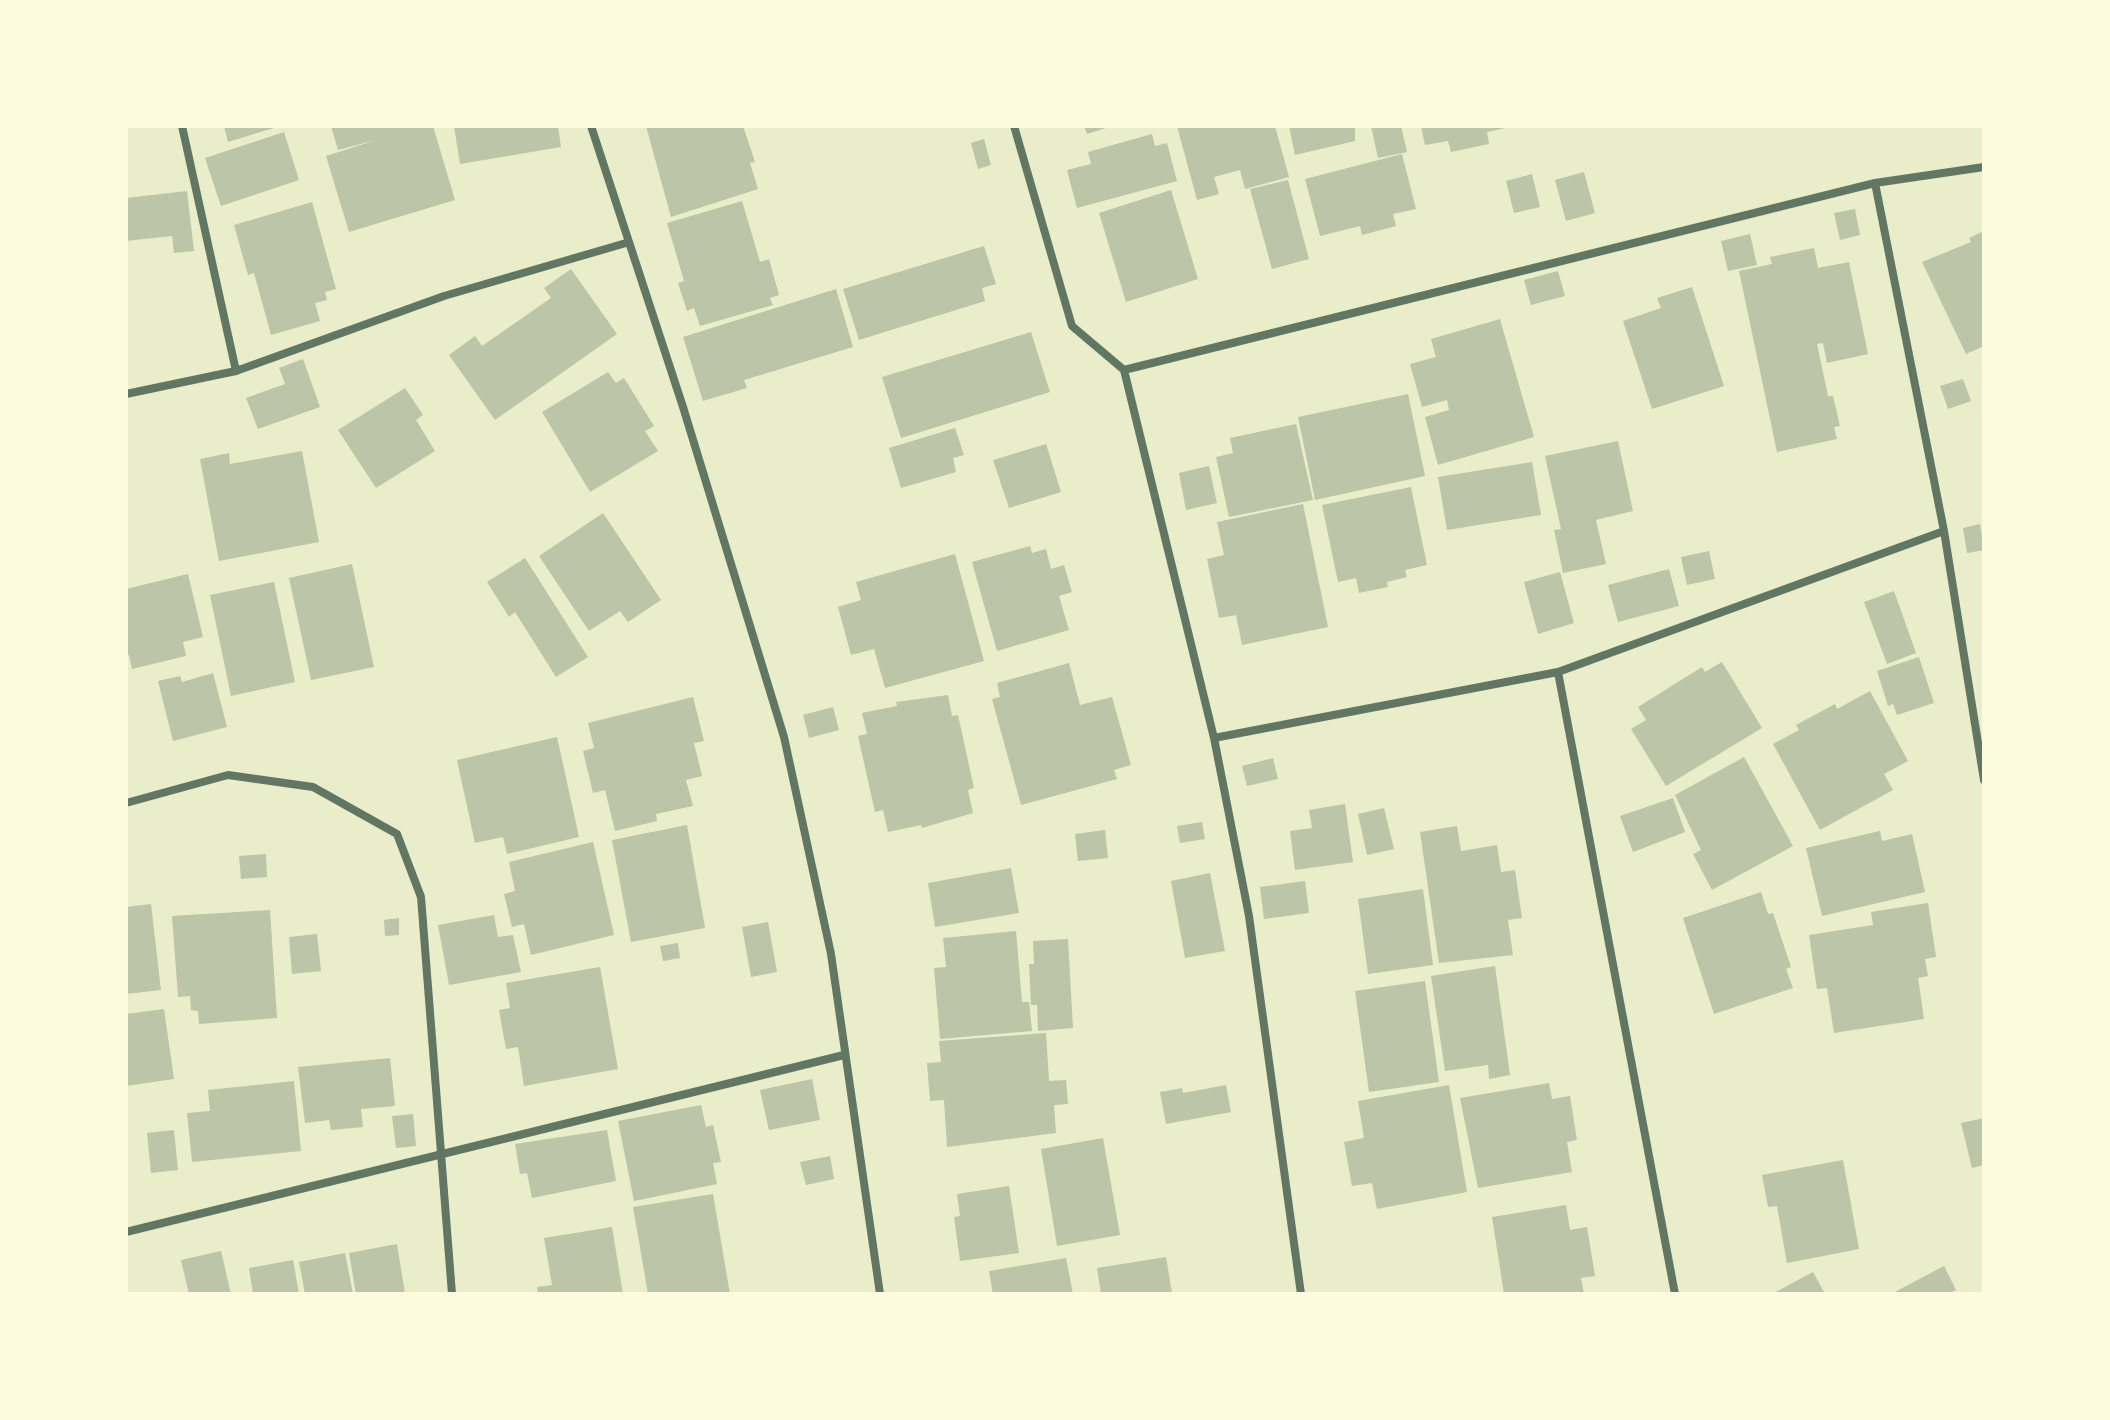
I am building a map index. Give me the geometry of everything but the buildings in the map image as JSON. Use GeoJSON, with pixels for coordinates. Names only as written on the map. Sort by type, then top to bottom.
{"type":"FeatureCollection","features":[{"type":"Feature","properties":{"kind":"street"},"geometry":{"type":"LineString","coordinates":[[182,126],[236,371]]}},
{"type":"Feature","properties":{"kind":"street"},"geometry":{"type":"LineString","coordinates":[[591,126],[626,243],[683,407],[784,737],[831,954],[880,1294]]}},
{"type":"Feature","properties":{"kind":"street"},"geometry":{"type":"LineString","coordinates":[[1014,126],[1072,326],[1124,370],[1214,738],[1249,916],[1301,1294]]}},
{"type":"Feature","properties":{"kind":"street"},"geometry":{"type":"LineString","coordinates":[[1124,370],[1875,183],[1984,167]]}},
{"type":"Feature","properties":{"kind":"street"},"geometry":{"type":"LineString","coordinates":[[1875,183],[1944,531],[1984,780]]}},
{"type":"Feature","properties":{"kind":"street"},"geometry":{"type":"LineString","coordinates":[[126,394],[236,371],[444,296],[626,243]]}},
{"type":"Feature","properties":{"kind":"street"},"geometry":{"type":"LineString","coordinates":[[1214,738],[1558,672],[1944,531]]}},
{"type":"Feature","properties":{"kind":"street"},"geometry":{"type":"LineString","coordinates":[[1558,672],[1675,1294]]}},
{"type":"Feature","properties":{"kind":"street"},"geometry":{"type":"LineString","coordinates":[[126,803],[228,775],[313,787],[397,834],[421,897],[452,1294]]}},
{"type":"Feature","properties":{"kind":"street"},"geometry":{"type":"LineString","coordinates":[[126,1232],[844,1055]]}}]}
